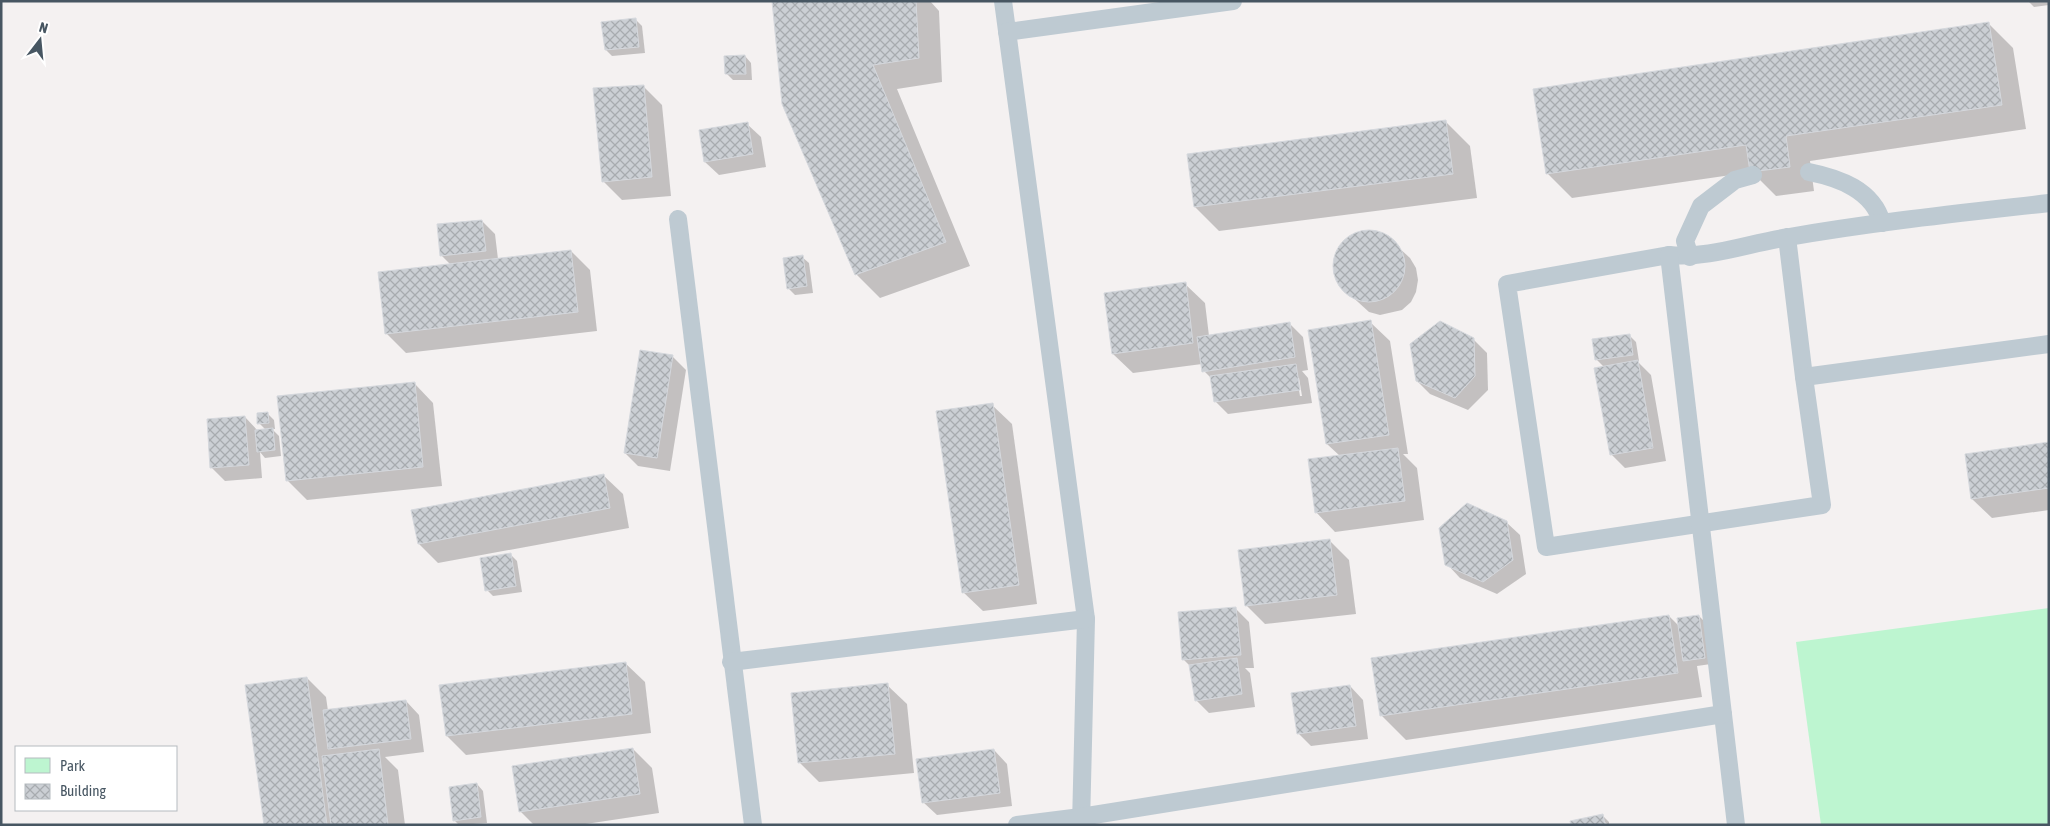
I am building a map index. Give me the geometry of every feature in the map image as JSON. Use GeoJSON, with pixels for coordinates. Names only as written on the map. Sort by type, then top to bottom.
{"type":"FeatureCollection","features":[{"type":"Feature","properties":{"kind":"lane"},"geometry":{"type":"LineString","coordinates":[[1003,1],[1086,619],[1081,821]]}},
{"type":"Feature","properties":{"kind":"lane"},"geometry":{"type":"LineString","coordinates":[[1007,32],[1233,1]]}},
{"type":"Feature","properties":{"kind":"lane"},"geometry":{"type":"LineString","coordinates":[[1809,172],[1836,177],[1865,195],[1880,213],[1882,223]]}},
{"type":"Feature","properties":{"kind":"lane"},"geometry":{"type":"LineString","coordinates":[[1690,257],[1685,241],[1701,206],[1735,180],[1753,175]]}},
{"type":"Feature","properties":{"kind":"lane"},"geometry":{"type":"LineString","coordinates":[[1787,237],[1822,505],[1701,525],[1546,547],[1507,284],[1670,255],[1690,257],[1787,237],[1882,223],[2049,203]]}},
{"type":"Feature","properties":{"kind":"lane"},"geometry":{"type":"LineString","coordinates":[[678,219],[731,662],[753,825]]}},
{"type":"Feature","properties":{"kind":"lane"},"geometry":{"type":"LineString","coordinates":[[1670,255],[1736,825]]}},
{"type":"Feature","properties":{"kind":"lane"},"geometry":{"type":"LineString","coordinates":[[1804,377],[2049,344]]}},
{"type":"Feature","properties":{"kind":"lane"},"geometry":{"type":"LineString","coordinates":[[731,662],[1086,619]]}},
{"type":"Feature","properties":{"kind":"lane"},"geometry":{"type":"LineString","coordinates":[[1017,825],[1081,821],[1723,714]]}},
{"type":"Feature","properties":{"kind":"green space"},"geometry":{"type":"Polygon","coordinates":[[[2049,608],[2049,825],[1821,825],[1796,642],[2049,608]]]}},
{"type":"Feature","properties":{"kind":"building"},"geometry":{"type":"Polygon","coordinates":[[[772,1],[916,1],[919,58],[873,65],[946,242],[855,275],[782,104],[772,1]]]}},
{"type":"Feature","properties":{"kind":"building"},"geometry":{"type":"Polygon","coordinates":[[[636,18],[639,47],[605,50],[601,22],[636,18]]]}},
{"type":"Feature","properties":{"kind":"building"},"geometry":{"type":"Polygon","coordinates":[[[1989,22],[2002,105],[1786,136],[1790,167],[1750,172],[1746,145],[1546,174],[1533,89],[1989,22]]]}},
{"type":"Feature","properties":{"kind":"building"},"geometry":{"type":"Polygon","coordinates":[[[745,55],[746,74],[725,74],[724,56],[745,55]]]}},
{"type":"Feature","properties":{"kind":"building"},"geometry":{"type":"Polygon","coordinates":[[[644,85],[652,177],[602,182],[593,88],[644,85]]]}},
{"type":"Feature","properties":{"kind":"building"},"geometry":{"type":"Polygon","coordinates":[[[1446,120],[1453,174],[1194,207],[1187,154],[1446,120]]]}},
{"type":"Feature","properties":{"kind":"building"},"geometry":{"type":"Polygon","coordinates":[[[748,122],[753,154],[704,162],[699,130],[748,122]]]}},
{"type":"Feature","properties":{"kind":"building"},"geometry":{"type":"Polygon","coordinates":[[[482,220],[486,251],[440,256],[437,224],[482,220]]]}},
{"type":"Feature","properties":{"kind":"building"},"geometry":{"type":"Polygon","coordinates":[[[1369,230],[1389,236],[1399,246],[1405,266],[1399,286],[1389,296],[1369,302],[1349,296],[1339,286],[1333,266],[1339,246],[1349,236],[1369,230]]]}},
{"type":"Feature","properties":{"kind":"building"},"geometry":{"type":"Polygon","coordinates":[[[571,250],[578,312],[385,334],[378,272],[571,250]]]}},
{"type":"Feature","properties":{"kind":"building"},"geometry":{"type":"Polygon","coordinates":[[[803,255],[807,286],[787,289],[783,258],[803,255]]]}},
{"type":"Feature","properties":{"kind":"building"},"geometry":{"type":"Polygon","coordinates":[[[1186,282],[1193,343],[1112,354],[1104,293],[1186,282]]]}},
{"type":"Feature","properties":{"kind":"building"},"geometry":{"type":"Polygon","coordinates":[[[1371,320],[1389,435],[1326,444],[1308,330],[1371,320]]]}},
{"type":"Feature","properties":{"kind":"building"},"geometry":{"type":"Polygon","coordinates":[[[1440,321],[1474,338],[1475,376],[1455,398],[1416,381],[1410,344],[1440,321]]]}},
{"type":"Feature","properties":{"kind":"building"},"geometry":{"type":"Polygon","coordinates":[[[1290,322],[1295,357],[1202,372],[1197,337],[1290,322]]]}},
{"type":"Feature","properties":{"kind":"building"},"geometry":{"type":"Polygon","coordinates":[[[1630,334],[1633,355],[1595,360],[1592,339],[1630,334]]]}},
{"type":"Feature","properties":{"kind":"building"},"geometry":{"type":"Polygon","coordinates":[[[640,350],[673,355],[657,458],[624,453],[640,350]]]}},
{"type":"Feature","properties":{"kind":"building"},"geometry":{"type":"Polygon","coordinates":[[[1638,360],[1653,448],[1610,455],[1594,368],[1638,360]]]}},
{"type":"Feature","properties":{"kind":"building"},"geometry":{"type":"Polygon","coordinates":[[[1296,364],[1300,390],[1214,402],[1210,376],[1296,364]]]}},
{"type":"Feature","properties":{"kind":"building"},"geometry":{"type":"Polygon","coordinates":[[[415,382],[423,467],[286,481],[277,396],[415,382]]]}},
{"type":"Feature","properties":{"kind":"building"},"geometry":{"type":"Polygon","coordinates":[[[993,403],[1019,585],[962,593],[936,411],[993,403]]]}},
{"type":"Feature","properties":{"kind":"building"},"geometry":{"type":"Polygon","coordinates":[[[268,412],[269,423],[257,424],[257,413],[268,412]]]}},
{"type":"Feature","properties":{"kind":"building"},"geometry":{"type":"Polygon","coordinates":[[[245,416],[249,465],[210,468],[207,419],[245,416]]]}},
{"type":"Feature","properties":{"kind":"building"},"geometry":{"type":"Polygon","coordinates":[[[273,428],[275,450],[257,452],[255,430],[273,428]]]}},
{"type":"Feature","properties":{"kind":"building"},"geometry":{"type":"Polygon","coordinates":[[[2049,442],[2049,488],[1971,499],[1965,454],[2049,442]]]}},
{"type":"Feature","properties":{"kind":"building"},"geometry":{"type":"Polygon","coordinates":[[[1398,448],[1405,501],[1315,513],[1308,459],[1398,448]]]}},
{"type":"Feature","properties":{"kind":"building"},"geometry":{"type":"Polygon","coordinates":[[[604,474],[610,508],[418,544],[411,510],[604,474]]]}},
{"type":"Feature","properties":{"kind":"building"},"geometry":{"type":"Polygon","coordinates":[[[1467,503],[1507,521],[1513,560],[1483,582],[1445,565],[1439,528],[1467,503]]]}},
{"type":"Feature","properties":{"kind":"building"},"geometry":{"type":"Polygon","coordinates":[[[1330,539],[1337,595],[1245,606],[1238,550],[1330,539]]]}},
{"type":"Feature","properties":{"kind":"building"},"geometry":{"type":"Polygon","coordinates":[[[511,553],[516,586],[485,591],[480,558],[511,553]]]}},
{"type":"Feature","properties":{"kind":"building"},"geometry":{"type":"Polygon","coordinates":[[[1236,607],[1241,655],[1182,660],[1178,612],[1236,607]]]}},
{"type":"Feature","properties":{"kind":"building"},"geometry":{"type":"Polygon","coordinates":[[[1669,615],[1678,673],[1380,716],[1371,658],[1669,615]]]}},
{"type":"Feature","properties":{"kind":"building"},"geometry":{"type":"Polygon","coordinates":[[[1699,615],[1705,658],[1683,661],[1677,618],[1699,615]]]}},
{"type":"Feature","properties":{"kind":"building"},"geometry":{"type":"Polygon","coordinates":[[[1237,658],[1242,694],[1195,701],[1189,665],[1237,658]]]}},
{"type":"Feature","properties":{"kind":"building"},"geometry":{"type":"Polygon","coordinates":[[[626,662],[632,714],[446,736],[439,685],[626,662]]]}},
{"type":"Feature","properties":{"kind":"building"},"geometry":{"type":"Polygon","coordinates":[[[307,677],[327,825],[264,825],[245,685],[307,677]]]}},
{"type":"Feature","properties":{"kind":"building"},"geometry":{"type":"Polygon","coordinates":[[[888,683],[895,754],[798,763],[791,693],[888,683]]]}},
{"type":"Feature","properties":{"kind":"building"},"geometry":{"type":"Polygon","coordinates":[[[1350,685],[1356,726],[1297,734],[1291,693],[1350,685]]]}},
{"type":"Feature","properties":{"kind":"building"},"geometry":{"type":"Polygon","coordinates":[[[406,700],[411,739],[328,749],[323,710],[406,700]]]}},
{"type":"Feature","properties":{"kind":"building"},"geometry":{"type":"Polygon","coordinates":[[[633,748],[640,794],[519,812],[512,766],[633,748]]]}},
{"type":"Feature","properties":{"kind":"building"},"geometry":{"type":"Polygon","coordinates":[[[379,749],[388,825],[331,825],[322,756],[379,749]]]}},
{"type":"Feature","properties":{"kind":"building"},"geometry":{"type":"Polygon","coordinates":[[[994,749],[1000,793],[922,803],[916,759],[994,749]]]}},
{"type":"Feature","properties":{"kind":"building"},"geometry":{"type":"Polygon","coordinates":[[[477,783],[481,817],[453,821],[449,787],[477,783]]]}},
{"type":"Feature","properties":{"kind":"building"},"geometry":{"type":"Polygon","coordinates":[[[1603,814],[1605,825],[1571,825],[1570,821],[1603,814]]]}}]}
